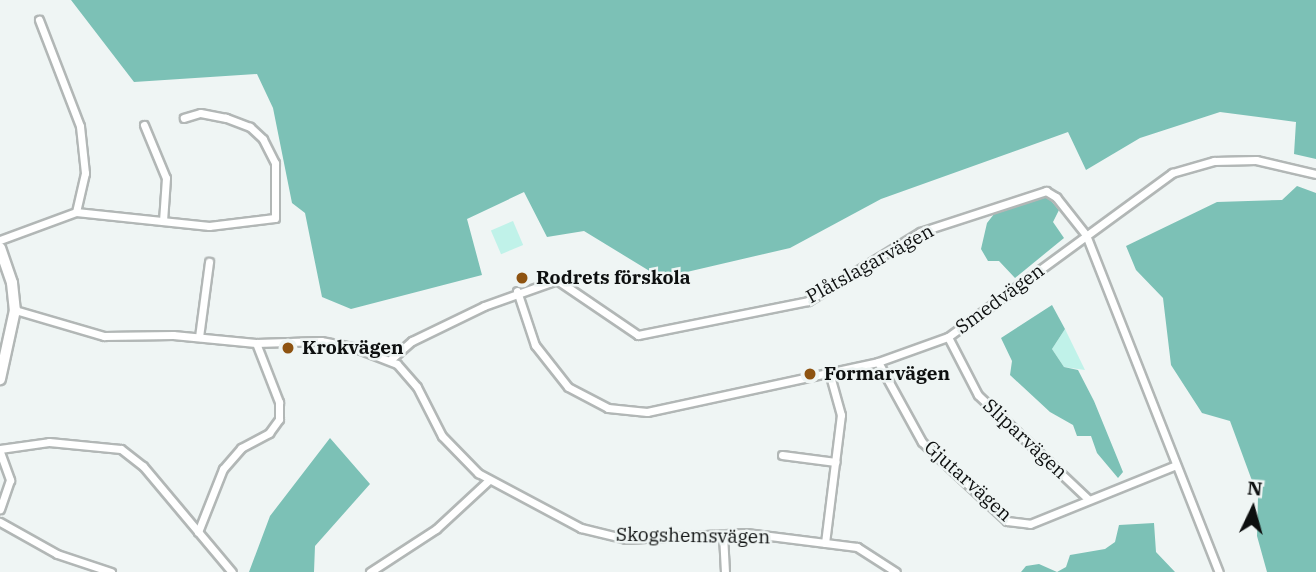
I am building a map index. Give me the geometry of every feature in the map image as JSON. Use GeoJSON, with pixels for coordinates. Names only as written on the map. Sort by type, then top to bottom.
{"type":"FeatureCollection","features":[{"type":"Feature","properties":{"kind":"street"},"geometry":{"type":"LineString","coordinates":[[39,20],[84,146],[85,173],[76,212]]}},
{"type":"Feature","properties":{"kind":"street"},"geometry":{"type":"LineString","coordinates":[[0,240],[76,212],[209,226],[277,216],[275,163],[263,139],[250,127],[226,118],[200,113],[184,117]]}},
{"type":"Feature","properties":{"kind":"street"},"geometry":{"type":"LineString","coordinates":[[144,125],[164,171],[163,221]]}},
{"type":"Feature","properties":{"kind":"street","name":"Smedvägen"},"geometry":{"type":"LineString","coordinates":[[517,291],[535,345],[547,364],[568,387],[608,408],[647,412],[878,362],[948,337],[1172,173],[1213,161],[1256,160],[1316,174]]}},
{"type":"Feature","properties":{"kind":"street","name":"Plåtslagarvägen"},"geometry":{"type":"LineString","coordinates":[[390,360],[412,341],[517,291],[557,280],[626,328],[651,335],[808,301],[920,232],[1041,191],[1056,197],[1086,235],[1219,572]]}},
{"type":"Feature","properties":{"kind":"street"},"geometry":{"type":"LineString","coordinates":[[0,248],[12,283],[15,310],[0,379]]}},
{"type":"Feature","properties":{"kind":"street"},"geometry":{"type":"LineString","coordinates":[[199,337],[209,262]]}},
{"type":"Feature","properties":{"kind":"street","name":"Skogshemsvägen"},"geometry":{"type":"LineString","coordinates":[[15,310],[104,336],[199,337],[256,344],[321,341],[390,360],[417,387],[442,436],[464,462],[489,480],[594,533],[626,539],[723,534],[825,543],[868,551],[896,572]]}},
{"type":"Feature","properties":{"kind":"street","name":"Sliparvägen"},"geometry":{"type":"LineString","coordinates":[[948,337],[978,395],[1088,499]]}},
{"type":"Feature","properties":{"kind":"street"},"geometry":{"type":"LineString","coordinates":[[198,532],[223,469],[241,448],[269,433],[279,419],[279,402],[256,344]]}},
{"type":"Feature","properties":{"kind":"street","name":"Gjutarvägen"},"geometry":{"type":"LineString","coordinates":[[878,362],[922,442],[1007,521],[1030,524],[1176,466]]}},
{"type":"Feature","properties":{"kind":"street"},"geometry":{"type":"LineString","coordinates":[[825,543],[841,415],[830,372]]}},
{"type":"Feature","properties":{"kind":"street"},"geometry":{"type":"LineString","coordinates":[[0,509],[10,475],[0,451],[49,442],[121,449],[143,466],[232,572]]}},
{"type":"Feature","properties":{"kind":"street"},"geometry":{"type":"LineString","coordinates":[[782,454],[836,461]]}},
{"type":"Feature","properties":{"kind":"street"},"geometry":{"type":"LineString","coordinates":[[370,572],[436,529],[489,480]]}},
{"type":"Feature","properties":{"kind":"street"},"geometry":{"type":"LineString","coordinates":[[0,522],[57,554],[111,572]]}},
{"type":"Feature","properties":{"kind":"street"},"geometry":{"type":"LineString","coordinates":[[723,534],[725,572]]}},
{"type":"Feature","properties":{"kind":"green space"},"geometry":{"type":"Polygon","coordinates":[[[71,0],[1316,0],[1316,159],[1294,154],[1296,122],[1220,112],[1140,138],[1086,170],[1068,132],[881,199],[790,248],[661,278],[584,231],[547,237],[524,192],[467,219],[482,275],[351,309],[322,297],[305,213],[292,203],[273,108],[257,74],[134,82],[71,0]]]}},
{"type":"Feature","properties":{"kind":"green space"},"geometry":{"type":"Polygon","coordinates":[[[1297,186],[1316,193],[1316,572],[1267,572],[1257,536],[1258,497],[1230,421],[1202,413],[1171,365],[1163,298],[1136,270],[1126,246],[1217,202],[1282,200],[1297,186]]]}},
{"type":"Feature","properties":{"kind":"green space"},"geometry":{"type":"Polygon","coordinates":[[[1046,195],[1059,210],[1053,222],[1064,238],[1015,278],[999,261],[988,261],[981,249],[987,223],[998,209],[1046,195]]]}},
{"type":"Feature","properties":{"kind":"green space"},"geometry":{"type":"Polygon","coordinates":[[[513,221],[523,245],[501,254],[491,230],[513,221]]]}},
{"type":"Feature","properties":{"kind":"green space"},"geometry":{"type":"Polygon","coordinates":[[[1052,305],[1065,329],[1052,349],[1064,367],[1078,370],[1094,401],[1123,472],[1118,478],[1097,453],[1091,436],[1077,436],[1073,425],[1050,412],[1010,375],[1012,361],[1001,338],[1052,305]]]}},
{"type":"Feature","properties":{"kind":"green space"},"geometry":{"type":"Polygon","coordinates":[[[1065,329],[1085,370],[1064,367],[1052,349],[1065,329]]]}},
{"type":"Feature","properties":{"kind":"green space"},"geometry":{"type":"Polygon","coordinates":[[[330,438],[370,484],[315,546],[314,572],[249,572],[270,516],[330,438]]]}},
{"type":"Feature","properties":{"kind":"green space"},"geometry":{"type":"Polygon","coordinates":[[[1154,523],[1156,552],[1175,572],[1057,572],[1066,567],[1070,555],[1105,549],[1115,542],[1119,525],[1154,523]]]}},
{"type":"Feature","properties":{"kind":"green space"},"geometry":{"type":"Polygon","coordinates":[[[1039,564],[1057,572],[1021,572],[1026,566],[1039,564]]]}},
{"type":"Feature","properties":{"kind":"place","name":"Rodrets förskola"},"geometry":{"type":"Point","coordinates":[522,278]}},
{"type":"Feature","properties":{"kind":"place","name":"Krokvägen"},"geometry":{"type":"Point","coordinates":[288,348]}},
{"type":"Feature","properties":{"kind":"place","name":"Formarvägen"},"geometry":{"type":"Point","coordinates":[810,374]}}]}
